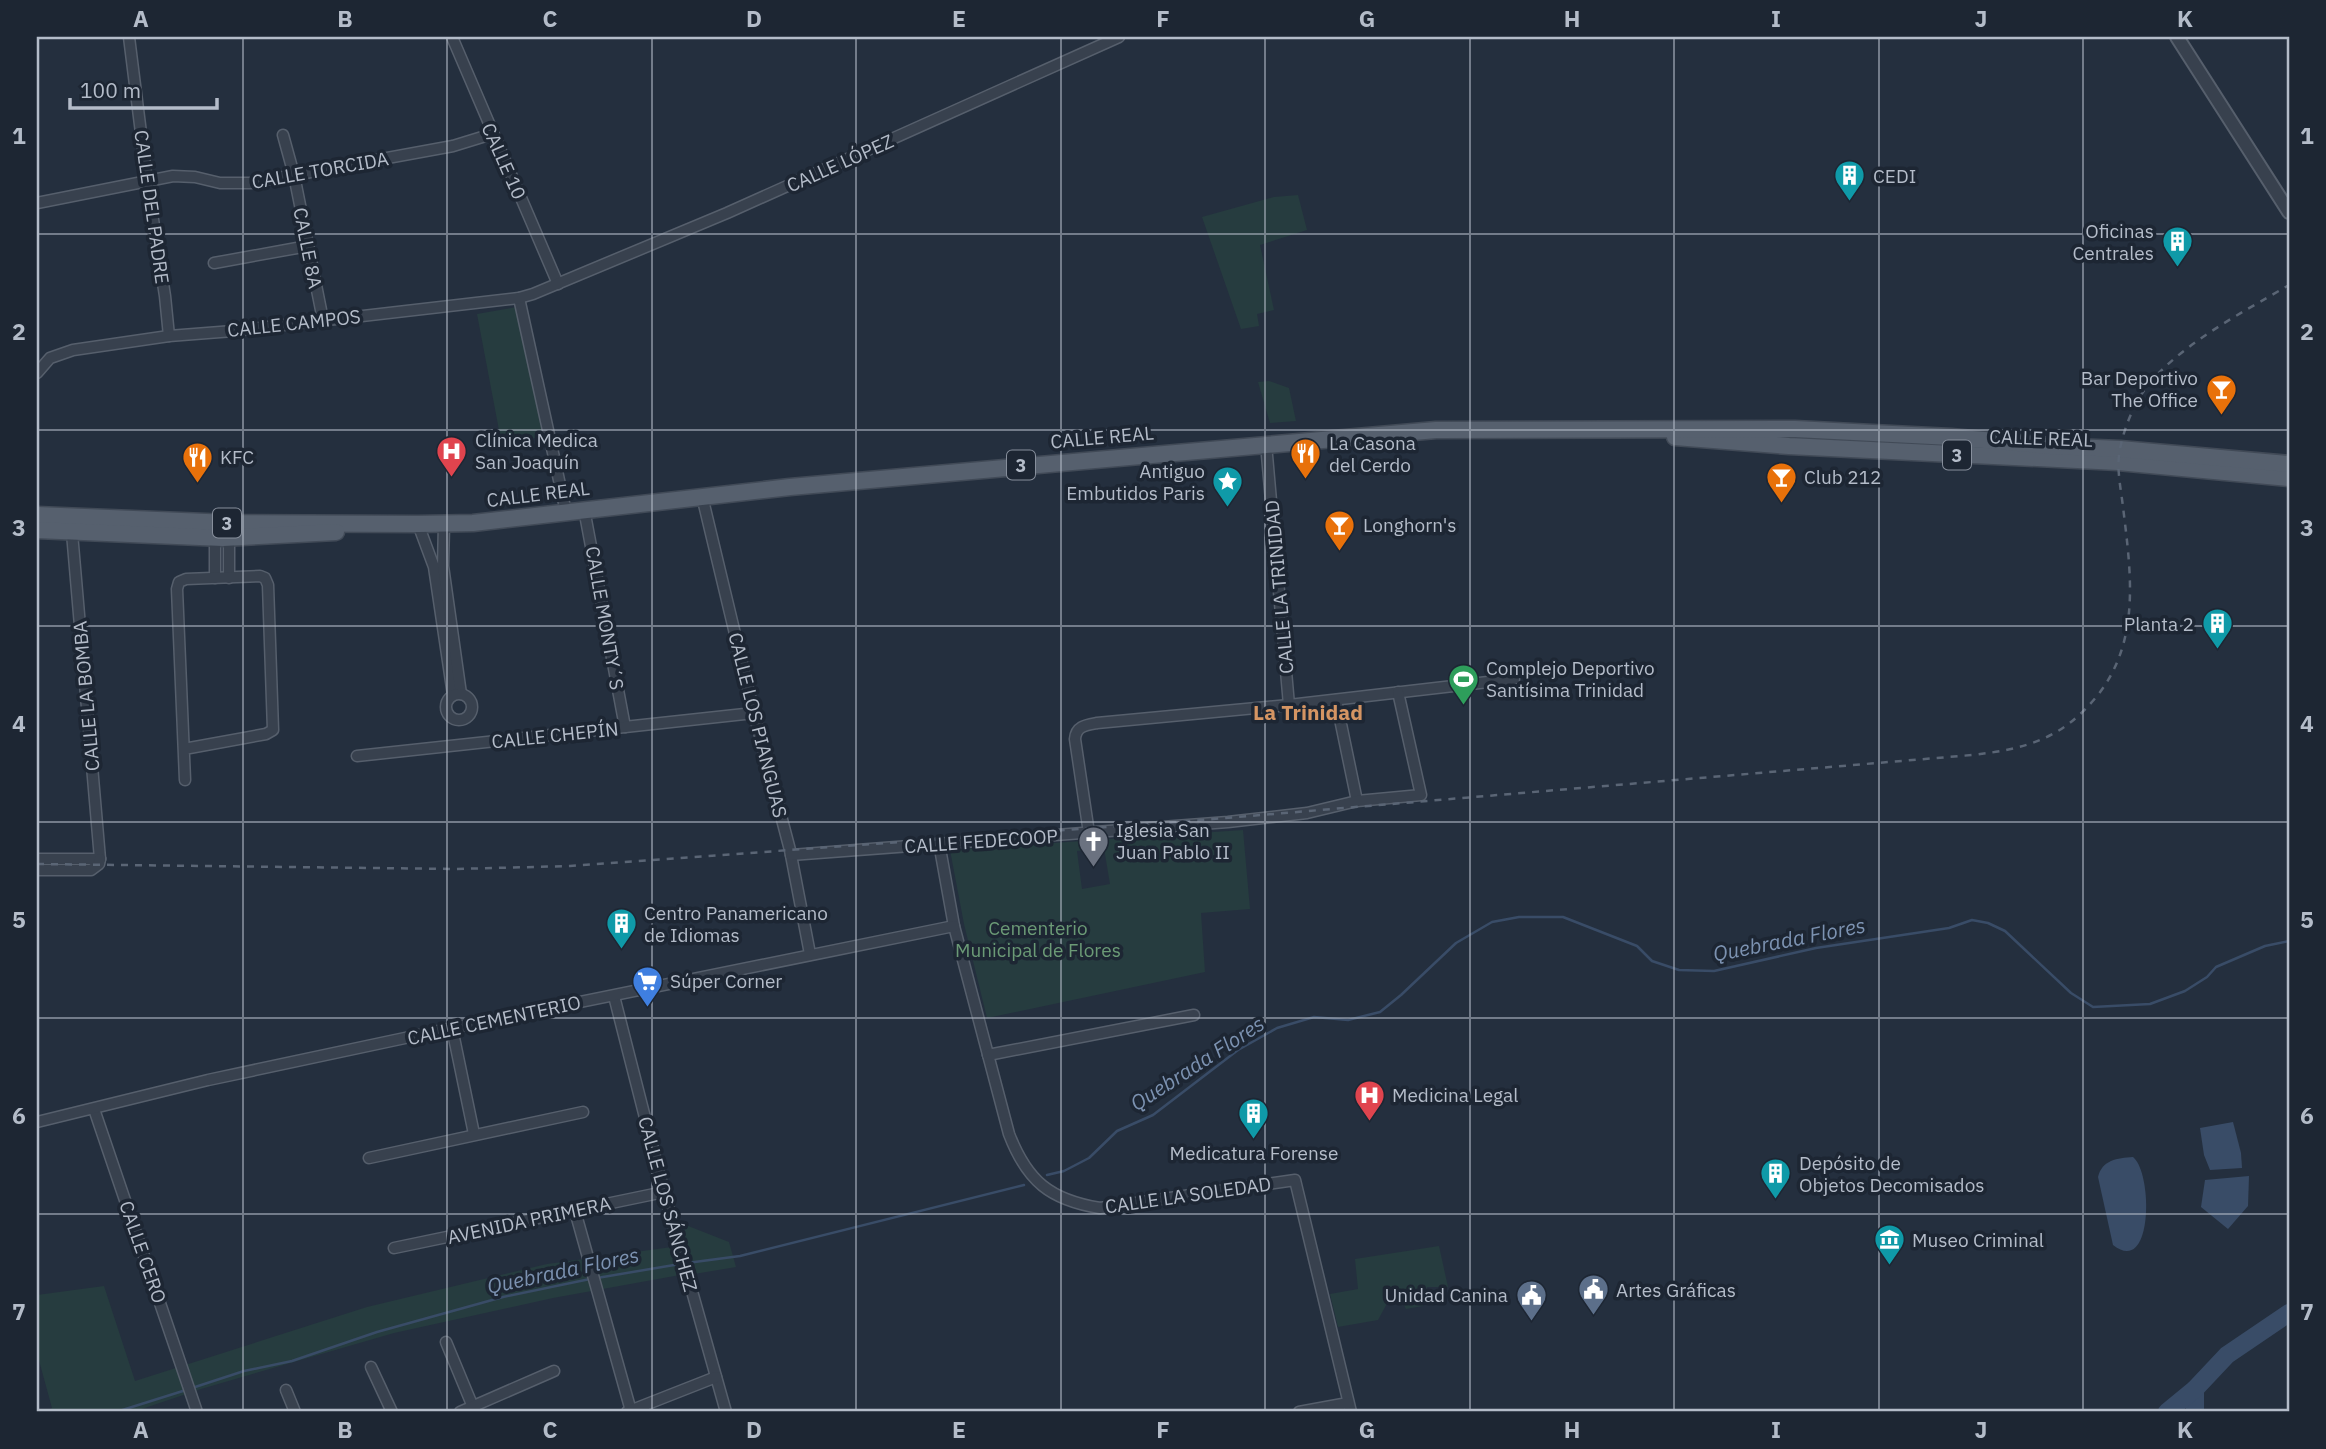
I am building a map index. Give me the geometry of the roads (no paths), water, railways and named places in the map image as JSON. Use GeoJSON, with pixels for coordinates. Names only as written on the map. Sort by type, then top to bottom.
{"type":"FeatureCollection","features":[{"type":"Feature","properties":{"kind":"main road","name":"CALLE REAL"},"geometry":{"type":"LineString","coordinates":[[37,516],[444,524],[1056,462],[1436,430],[1795,429],[1951,437],[2289,464]]}},
{"type":"Feature","properties":{"kind":"main road"},"geometry":{"type":"LineString","coordinates":[[1750,443],[1785,435],[1795,429],[1832,449]]}},
{"type":"Feature","properties":{"kind":"main road","name":"CALLE REAL"},"geometry":{"type":"LineString","coordinates":[[1624,430],[1700,440],[2118,462],[2289,476]]}},
{"type":"Feature","properties":{"kind":"main road"},"geometry":{"type":"LineString","coordinates":[[37,516],[42,522],[65,525],[72,533],[81,526],[103,526],[131,519]]}},
{"type":"Feature","properties":{"kind":"main road","name":"CALLE REAL"},"geometry":{"type":"LineString","coordinates":[[37,530],[222,537],[310,534],[418,524]]}},
{"type":"Feature","properties":{"kind":"street","name":"CALLE DEL PADRE"},"geometry":{"type":"LineString","coordinates":[[129,37],[169,336]]}},
{"type":"Feature","properties":{"kind":"street","name":"CALLE 10"},"geometry":{"type":"LineString","coordinates":[[453,37],[558,284]]}},
{"type":"Feature","properties":{"kind":"street","name":"CALLE LÓPEZ"},"geometry":{"type":"LineString","coordinates":[[558,284],[898,138],[1119,37]]}},
{"type":"Feature","properties":{"kind":"street"},"geometry":{"type":"LineString","coordinates":[[2176,37],[2289,212]]}},
{"type":"Feature","properties":{"kind":"street","name":"CALLE TORCIDA"},"geometry":{"type":"LineString","coordinates":[[37,203],[184,175],[235,184],[453,146],[492,134]]}},
{"type":"Feature","properties":{"kind":"street","name":"CALLE 8A"},"geometry":{"type":"LineString","coordinates":[[283,135],[294,175],[323,320]]}},
{"type":"Feature","properties":{"kind":"street"},"geometry":{"type":"LineString","coordinates":[[214,263],[308,246]]}},
{"type":"Feature","properties":{"kind":"street","name":"CALLE CAMPOS"},"geometry":{"type":"LineString","coordinates":[[37,373],[50,358],[66,352],[169,336],[519,298],[558,284]]}},
{"type":"Feature","properties":{"kind":"street"},"geometry":{"type":"LineString","coordinates":[[519,298],[566,512]]}},
{"type":"Feature","properties":{"kind":"street","name":"CALLE LA TRINIDAD"},"geometry":{"type":"LineString","coordinates":[[1266,444],[1289,705]]}},
{"type":"Feature","properties":{"kind":"street","name":"CALLE LOS PIANGUAS"},"geometry":{"type":"LineString","coordinates":[[702,496],[791,855],[810,954]]}},
{"type":"Feature","properties":{"kind":"street","name":"CALLE MONTY´S"},"geometry":{"type":"LineString","coordinates":[[584,509],[625,727]]}},
{"type":"Feature","properties":{"kind":"street"},"geometry":{"type":"LineString","coordinates":[[418,524],[438,566]]}},
{"type":"Feature","properties":{"kind":"street"},"geometry":{"type":"LineString","coordinates":[[444,524],[438,566],[457,695]]}},
{"type":"Feature","properties":{"kind":"street","name":"CALLE LA BOMBA"},"geometry":{"type":"LineString","coordinates":[[72,533],[100,859]]}},
{"type":"Feature","properties":{"kind":"street"},"geometry":{"type":"LineString","coordinates":[[222,537],[229,578]]}},
{"type":"Feature","properties":{"kind":"street"},"geometry":{"type":"LineString","coordinates":[[215,578],[222,537]]}},
{"type":"Feature","properties":{"kind":"street"},"geometry":{"type":"LineString","coordinates":[[184,749],[267,734],[273,730],[268,585],[265,578],[186,579],[179,582],[177,589],[185,780]]}},
{"type":"Feature","properties":{"kind":"street"},"geometry":{"type":"LineString","coordinates":[[1089,833],[1074,739],[1082,726],[1514,679]]}},
{"type":"Feature","properties":{"kind":"street","name":"CALLE FEDECOOP"},"geometry":{"type":"LineString","coordinates":[[791,855],[1284,816],[1357,801],[1421,795],[1398,692]]}},
{"type":"Feature","properties":{"kind":"street"},"geometry":{"type":"LineString","coordinates":[[1336,700],[1357,801]]}},
{"type":"Feature","properties":{"kind":"street","name":"CALLE CHEPÍN"},"geometry":{"type":"LineString","coordinates":[[357,756],[754,713]]}},
{"type":"Feature","properties":{"kind":"street","name":"CALLE LA SOLEDAD"},"geometry":{"type":"LineString","coordinates":[[940,843],[954,926],[1009,1134],[1022,1164],[1032,1177],[1056,1195],[1077,1204],[1100,1208],[1295,1180],[1349,1407]]}},
{"type":"Feature","properties":{"kind":"street"},"geometry":{"type":"LineString","coordinates":[[37,859],[100,859],[99,864],[91,870],[37,870]]}},
{"type":"Feature","properties":{"kind":"street","name":"CALLE CEMENTERIO"},"geometry":{"type":"LineString","coordinates":[[37,1122],[208,1080],[954,926]]}},
{"type":"Feature","properties":{"kind":"street","name":"CALLE LOS SÁNCHEZ"},"geometry":{"type":"LineString","coordinates":[[614,996],[664,1192],[726,1412]]}},
{"type":"Feature","properties":{"kind":"street"},"geometry":{"type":"LineString","coordinates":[[988,1055],[1194,1015]]}},
{"type":"Feature","properties":{"kind":"street"},"geometry":{"type":"LineString","coordinates":[[452,1028],[474,1134]]}},
{"type":"Feature","properties":{"kind":"street","name":"CALLE CERO"},"geometry":{"type":"LineString","coordinates":[[94,1108],[197,1412]]}},
{"type":"Feature","properties":{"kind":"street"},"geometry":{"type":"LineString","coordinates":[[369,1157],[583,1112]]}},
{"type":"Feature","properties":{"kind":"street","name":"AVENIDA PRIMERA"},"geometry":{"type":"LineString","coordinates":[[394,1248],[664,1192]]}},
{"type":"Feature","properties":{"kind":"street"},"geometry":{"type":"LineString","coordinates":[[575,1211],[629,1411],[716,1377]]}},
{"type":"Feature","properties":{"kind":"street"},"geometry":{"type":"LineString","coordinates":[[446,1342],[473,1407]]}},
{"type":"Feature","properties":{"kind":"street"},"geometry":{"type":"LineString","coordinates":[[371,1367],[391,1412]]}},
{"type":"Feature","properties":{"kind":"street"},"geometry":{"type":"LineString","coordinates":[[460,1412],[554,1371]]}},
{"type":"Feature","properties":{"kind":"street"},"geometry":{"type":"LineString","coordinates":[[286,1390],[295,1412]]}},
{"type":"Feature","properties":{"kind":"street"},"geometry":{"type":"LineString","coordinates":[[1299,1412],[1349,1407]]}},
{"type":"Feature","properties":{"kind":"water"},"geometry":{"type":"Polygon","coordinates":[[[2233,1122],[2242,1168],[2210,1170],[2204,1155],[2200,1128],[2233,1122]]]}},
{"type":"Feature","properties":{"kind":"water"},"geometry":{"type":"Polygon","coordinates":[[[2133,1157],[2140,1167],[2144,1182],[2145,1219],[2136,1247],[2126,1251],[2113,1245],[2098,1177],[2107,1163],[2133,1157]]]}},
{"type":"Feature","properties":{"kind":"water"},"geometry":{"type":"Polygon","coordinates":[[[2249,1176],[2248,1206],[2228,1229],[2201,1207],[2205,1180],[2249,1176]]]}},
{"type":"Feature","properties":{"kind":"waterway","name":"Quebrada Flores"},"geometry":{"type":"LineString","coordinates":[[1047,1175],[1064,1171],[1089,1158],[1117,1131],[1153,1115],[1238,1050],[1277,1028],[1314,1017],[1348,1020],[1380,1012],[1456,943],[1492,922],[1519,917],[1563,917],[1637,946],[1652,961],[1679,970],[1714,971],[1816,948],[1949,928],[1972,920],[1988,923],[2005,931],[2071,993],[2093,1007],[2150,1004],[2185,991],[2207,977],[2216,967],[2265,946],[2289,941]]}},
{"type":"Feature","properties":{"kind":"waterway","name":"Quebrada Flores"},"geometry":{"type":"LineString","coordinates":[[687,1263],[740,1256],[1024,1185]]}},
{"type":"Feature","properties":{"kind":"waterway","name":"Quebrada Flores"},"geometry":{"type":"LineString","coordinates":[[597,1278],[680,1264]]}},
{"type":"Feature","properties":{"kind":"waterway","name":"Quebrada Flores"},"geometry":{"type":"LineString","coordinates":[[192,1388],[244,1371],[292,1361],[377,1332],[503,1297],[590,1279]]}},
{"type":"Feature","properties":{"kind":"waterway"},"geometry":{"type":"LineString","coordinates":[[2167,1412],[2195,1389],[2227,1355],[2289,1313]]}},
{"type":"Feature","properties":{"kind":"waterway"},"geometry":{"type":"LineString","coordinates":[[2195,1389],[2195,1412]]}},
{"type":"Feature","properties":{"kind":"waterway","name":"Quebrada Flores"},"geometry":{"type":"LineString","coordinates":[[116,1412],[186,1390]]}},
{"type":"Feature","properties":{"kind":"railway"},"geometry":{"type":"LineString","coordinates":[[37,864],[456,869],[570,866],[1190,821],[1972,755],[2026,745],[2056,732],[2084,711],[2111,675],[2121,653],[2127,629],[2130,581],[2119,456],[2125,430],[2138,400],[2151,382],[2186,349],[2289,285]]}},
{"type":"Feature","properties":{"kind":"place","name":"CEDI"},"geometry":{"type":"Point","coordinates":[1850,203]}},
{"type":"Feature","properties":{"kind":"place","name":"Oficinas Centrales"},"geometry":{"type":"Point","coordinates":[2177,269]}},
{"type":"Feature","properties":{"kind":"place","name":"Bar Deportivo The Office"},"geometry":{"type":"Point","coordinates":[2221,416]}},
{"type":"Feature","properties":{"kind":"place","name":"Clínica Medica San Joaquín"},"geometry":{"type":"Point","coordinates":[452,478]}},
{"type":"Feature","properties":{"kind":"place","name":"La Casona del Cerdo"},"geometry":{"type":"Point","coordinates":[1306,481]}},
{"type":"Feature","properties":{"kind":"place","name":"KFC"},"geometry":{"type":"Point","coordinates":[197,484]}},
{"type":"Feature","properties":{"kind":"place","name":"Club 212"},"geometry":{"type":"Point","coordinates":[1781,504]}},
{"type":"Feature","properties":{"kind":"place","name":"Antiguo Embutidos Paris"},"geometry":{"type":"Point","coordinates":[1228,509]}},
{"type":"Feature","properties":{"kind":"place","name":"Longhorn's"},"geometry":{"type":"Point","coordinates":[1340,552]}},
{"type":"Feature","properties":{"kind":"place","name":"Planta 2"},"geometry":{"type":"Point","coordinates":[2217,651]}},
{"type":"Feature","properties":{"kind":"place","name":"Complejo Deportivo Santísima Trinidad"},"geometry":{"type":"Point","coordinates":[1463,706]}},
{"type":"Feature","properties":{"kind":"place","name":"Iglesia San Juan Pablo II"},"geometry":{"type":"Point","coordinates":[1093,868]}},
{"type":"Feature","properties":{"kind":"place","name":"Centro Panamericano de Idiomas"},"geometry":{"type":"Point","coordinates":[621,951]}},
{"type":"Feature","properties":{"kind":"place","name":"Súper Corner"},"geometry":{"type":"Point","coordinates":[647,1008]}},
{"type":"Feature","properties":{"kind":"place","name":"Medicina Legal"},"geometry":{"type":"Point","coordinates":[1369,1122]}},
{"type":"Feature","properties":{"kind":"place","name":"Medicatura Forense"},"geometry":{"type":"Point","coordinates":[1254,1141]}},
{"type":"Feature","properties":{"kind":"place","name":"Depósito de Objetos Decomisados"},"geometry":{"type":"Point","coordinates":[1776,1201]}},
{"type":"Feature","properties":{"kind":"place","name":"Museo Criminal"},"geometry":{"type":"Point","coordinates":[1889,1267]}},
{"type":"Feature","properties":{"kind":"place","name":"Artes Gráficas"},"geometry":{"type":"Point","coordinates":[1593,1317]}},
{"type":"Feature","properties":{"kind":"place","name":"Unidad Canina"},"geometry":{"type":"Point","coordinates":[1531,1322]}},
{"type":"Feature","properties":{"kind":"district","name":"La Trinidad"},"geometry":{"type":"Point","coordinates":[1308,712]}},
{"type":"Feature","properties":{"kind":"park label","name":"Cementerio Municipal de Flores"},"geometry":{"type":"Point","coordinates":[1038,939]}}]}
